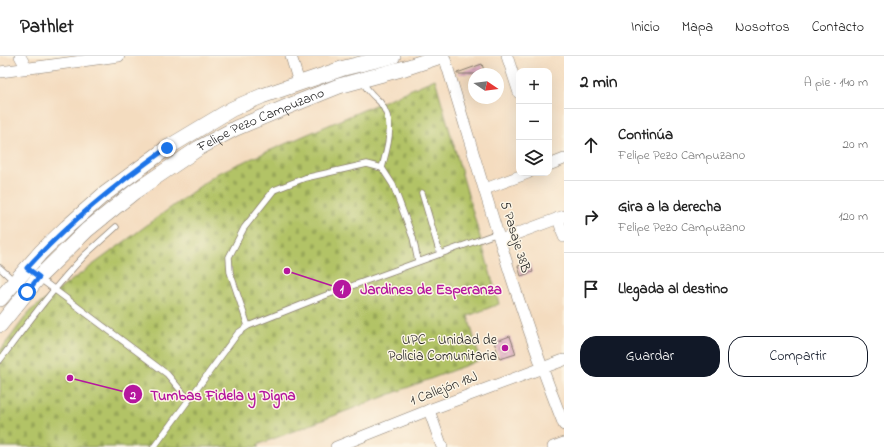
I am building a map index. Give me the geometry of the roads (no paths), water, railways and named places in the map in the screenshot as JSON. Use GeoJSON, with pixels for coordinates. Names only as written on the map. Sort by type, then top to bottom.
{"type":"FeatureCollection","features":[{"type":"Feature","properties":{"kind":"main road","name":"Felipe Pezo Campuzano"},"geometry":{"type":"LineString","coordinates":[[0,299],[57,237],[102,196],[167,148],[232,109],[262,96],[344,68],[393,56]]}},
{"type":"Feature","properties":{"kind":"main road","name":"Felipe Pezo Campuzano"},"geometry":{"type":"LineString","coordinates":[[0,325],[39,277],[87,230],[134,192],[199,148],[236,128],[339,86],[405,68],[441,56]]}},
{"type":"Feature","properties":{"kind":"street"},"geometry":{"type":"LineString","coordinates":[[20,56],[26,67]]}},
{"type":"Feature","properties":{"kind":"street"},"geometry":{"type":"LineString","coordinates":[[0,72],[26,67],[119,56]]}},
{"type":"Feature","properties":{"kind":"street"},"geometry":{"type":"LineString","coordinates":[[291,56],[299,84]]}},
{"type":"Feature","properties":{"kind":"street","name":"5 Pasaje 38B"},"geometry":{"type":"LineString","coordinates":[[444,56],[499,237],[542,369],[564,425]]}},
{"type":"Feature","properties":{"kind":"street"},"geometry":{"type":"LineString","coordinates":[[507,56],[516,84]]}},
{"type":"Feature","properties":{"kind":"street"},"geometry":{"type":"LineString","coordinates":[[552,164],[564,159]]}},
{"type":"Feature","properties":{"kind":"street"},"geometry":{"type":"LineString","coordinates":[[485,189],[520,176]]}},
{"type":"Feature","properties":{"kind":"street"},"geometry":{"type":"LineString","coordinates":[[499,237],[561,217],[564,237]]}},
{"type":"Feature","properties":{"kind":"street","name":"1 Callejón 18J"},"geometry":{"type":"LineString","coordinates":[[336,447],[429,410],[564,360]]}},
{"type":"Feature","properties":{"kind":"street"},"geometry":{"type":"LineString","coordinates":[[429,410],[442,447]]}},
{"type":"Feature","properties":{"kind":"street"},"geometry":{"type":"LineString","coordinates":[[553,447],[564,443]]}},
{"type":"Feature","properties":{"kind":"lane"},"geometry":{"type":"LineString","coordinates":[[361,79],[369,91],[380,102],[388,116],[390,128],[388,146],[382,168]]}},
{"type":"Feature","properties":{"kind":"lane"},"geometry":{"type":"LineString","coordinates":[[248,326],[230,272],[229,257],[244,228],[274,190],[305,178],[367,164],[382,168],[393,185],[413,238],[418,261]]}},
{"type":"Feature","properties":{"kind":"lane"},"geometry":{"type":"LineString","coordinates":[[422,193],[440,254]]}},
{"type":"Feature","properties":{"kind":"lane"},"geometry":{"type":"LineString","coordinates":[[0,360],[55,290],[86,255],[116,227]]}},
{"type":"Feature","properties":{"kind":"lane"},"geometry":{"type":"LineString","coordinates":[[154,447],[238,333],[248,326],[418,261],[499,237]]}},
{"type":"Feature","properties":{"kind":"lane"},"geometry":{"type":"LineString","coordinates":[[0,268],[27,292]]}},
{"type":"Feature","properties":{"kind":"lane"},"geometry":{"type":"LineString","coordinates":[[27,268],[167,374],[189,400]]}},
{"type":"Feature","properties":{"kind":"place","name":"Jardines de Esperanza"},"geometry":{"type":"Point","coordinates":[287,271]}},
{"type":"Feature","properties":{"kind":"place","name":"UPC - Unidad de Policia Comunitaria"},"geometry":{"type":"Point","coordinates":[505,348]}},
{"type":"Feature","properties":{"kind":"place","name":"Tumbas Fidela y Digna"},"geometry":{"type":"Point","coordinates":[70,378]}}]}
